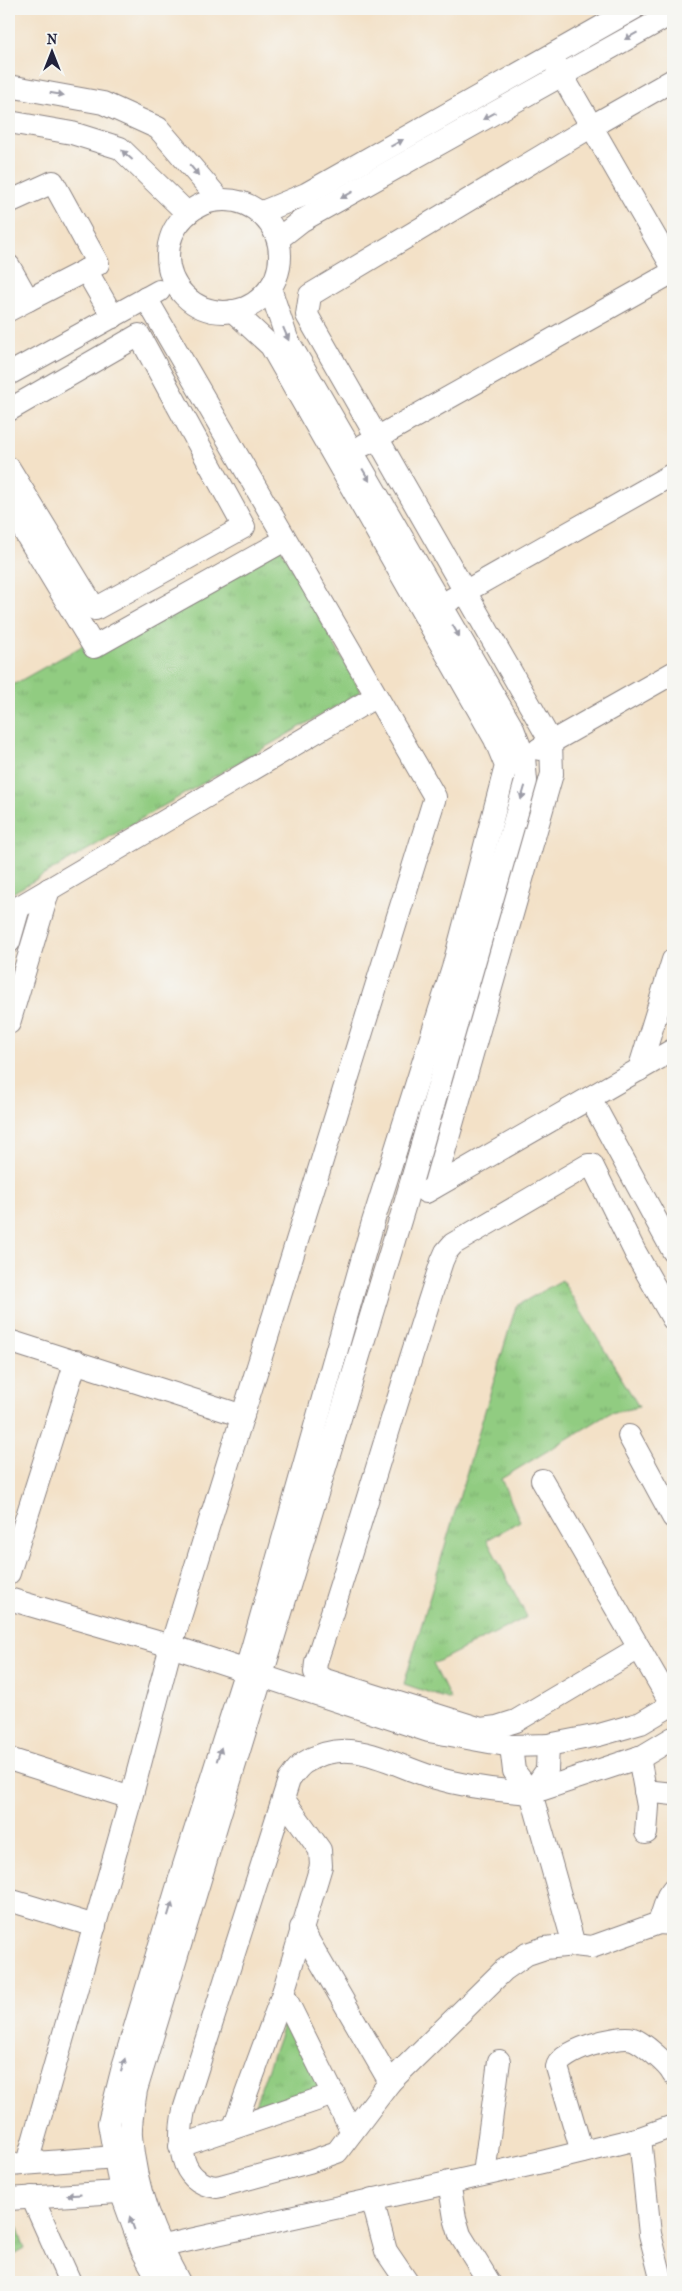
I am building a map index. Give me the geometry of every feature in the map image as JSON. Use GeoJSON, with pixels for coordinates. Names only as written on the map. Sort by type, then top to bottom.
{"type":"FeatureCollection","features":[{"type":"Feature","properties":{"kind":"street"},"geometry":{"type":"LineString","coordinates":[[278,238],[301,221],[556,65],[633,9]]}},
{"type":"Feature","properties":{"kind":"street"},"geometry":{"type":"LineString","coordinates":[[260,212],[306,194],[556,65],[673,13]]}},
{"type":"Feature","properties":{"kind":"street"},"geometry":{"type":"LineString","coordinates":[[556,65],[673,268]]}},
{"type":"Feature","properties":{"kind":"street"},"geometry":{"type":"LineString","coordinates":[[434,1187],[552,774],[551,742],[307,315],[310,295],[592,126],[673,80]]}},
{"type":"Feature","properties":{"kind":"street"},"geometry":{"type":"LineString","coordinates":[[9,86],[103,103],[158,128],[219,200]]}},
{"type":"Feature","properties":{"kind":"street"},"geometry":{"type":"LineString","coordinates":[[9,122],[72,133],[120,148],[187,213]]}},
{"type":"Feature","properties":{"kind":"street"},"geometry":{"type":"LineString","coordinates":[[9,202],[53,182],[98,264],[18,305],[9,266]]}},
{"type":"Feature","properties":{"kind":"street"},"geometry":{"type":"LineString","coordinates":[[219,200],[234,200],[260,212],[271,224],[278,238],[280,256],[278,272],[270,288],[260,299],[248,307],[233,311],[216,311],[199,306],[185,296],[174,283],[169,268],[169,246],[177,224],[187,213],[208,202],[219,200]]}},
{"type":"Feature","properties":{"kind":"street"},"geometry":{"type":"LineString","coordinates":[[86,270],[113,317]]}},
{"type":"Feature","properties":{"kind":"street"},"geometry":{"type":"LineString","coordinates":[[344,456],[673,272]]}},
{"type":"Feature","properties":{"kind":"street"},"geometry":{"type":"LineString","coordinates":[[9,374],[174,283]]}},
{"type":"Feature","properties":{"kind":"street"},"geometry":{"type":"LineString","coordinates":[[254,1673],[406,1204],[526,781],[515,762],[495,739],[344,456],[287,339],[270,288]]}},
{"type":"Feature","properties":{"kind":"street"},"geometry":{"type":"LineString","coordinates":[[125,2156],[18,2164],[95,1926],[171,1646],[434,797],[146,298]]}},
{"type":"Feature","properties":{"kind":"street"},"geometry":{"type":"LineString","coordinates":[[160,2282],[151,2248],[130,2191],[125,2156],[131,2134],[136,2090],[254,1673],[373,1222],[453,968],[515,762],[513,729],[441,606],[271,346],[233,311]]}},
{"type":"Feature","properties":{"kind":"street"},"geometry":{"type":"LineString","coordinates":[[9,410],[139,336],[244,527],[95,609]]}},
{"type":"Feature","properties":{"kind":"street"},"geometry":{"type":"LineString","coordinates":[[9,468],[113,637]]}},
{"type":"Feature","properties":{"kind":"street"},"geometry":{"type":"LineString","coordinates":[[441,606],[673,474]]}},
{"type":"Feature","properties":{"kind":"street"},"geometry":{"type":"LineString","coordinates":[[9,506],[94,647],[284,540]]}},
{"type":"Feature","properties":{"kind":"street"},"geometry":{"type":"LineString","coordinates":[[515,762],[671,680]]}},
{"type":"Feature","properties":{"kind":"street"},"geometry":{"type":"LineString","coordinates":[[9,942],[14,910],[375,697]]}},
{"type":"Feature","properties":{"kind":"street"},"geometry":{"type":"LineString","coordinates":[[9,1023],[49,889]]}},
{"type":"Feature","properties":{"kind":"street"},"geometry":{"type":"LineString","coordinates":[[639,1070],[673,960]]}},
{"type":"Feature","properties":{"kind":"street"},"geometry":{"type":"LineString","coordinates":[[373,1222],[673,1050]]}},
{"type":"Feature","properties":{"kind":"street"},"geometry":{"type":"LineString","coordinates":[[590,1098],[668,1243],[636,1252]]}},
{"type":"Feature","properties":{"kind":"street"},"geometry":{"type":"LineString","coordinates":[[639,1648],[516,1721],[482,1729],[322,1679],[316,1672],[316,1662],[353,1550],[407,1365],[446,1252],[469,1235],[588,1165],[592,1165],[636,1252],[673,1319]]}},
{"type":"Feature","properties":{"kind":"street"},"geometry":{"type":"LineString","coordinates":[[9,1341],[76,1360],[243,1416]]}},
{"type":"Feature","properties":{"kind":"street"},"geometry":{"type":"LineString","coordinates":[[9,1573],[76,1360]]}},
{"type":"Feature","properties":{"kind":"street"},"geometry":{"type":"LineString","coordinates":[[629,1436],[673,1517]]}},
{"type":"Feature","properties":{"kind":"street"},"geometry":{"type":"LineString","coordinates":[[9,1598],[171,1646],[429,1731],[511,1746],[548,1745],[599,1735],[641,1722],[670,1694],[639,1648],[542,1480]]}},
{"type":"Feature","properties":{"kind":"street"},"geometry":{"type":"LineString","coordinates":[[673,1738],[639,1757],[531,1793],[512,1792],[433,1777],[386,1759],[348,1749],[304,1764],[289,1780],[184,2110],[179,2134],[180,2153],[192,2173],[204,2186],[218,2187],[309,2162],[336,2152],[390,2082],[504,1970],[527,1954],[545,1948],[574,1945],[592,1947],[666,1924],[668,1896],[673,1889]]}},
{"type":"Feature","properties":{"kind":"street"},"geometry":{"type":"LineString","coordinates":[[531,1793],[547,1770],[548,1745]]}},
{"type":"Feature","properties":{"kind":"street"},"geometry":{"type":"LineString","coordinates":[[511,1746],[514,1771],[531,1793],[574,1945]]}},
{"type":"Feature","properties":{"kind":"street"},"geometry":{"type":"LineString","coordinates":[[639,1757],[648,1806],[646,1833]]}},
{"type":"Feature","properties":{"kind":"street"},"geometry":{"type":"LineString","coordinates":[[9,1759],[131,1798]]}},
{"type":"Feature","properties":{"kind":"street"},"geometry":{"type":"LineString","coordinates":[[645,1791],[673,1794]]}},
{"type":"Feature","properties":{"kind":"street"},"geometry":{"type":"LineString","coordinates":[[234,2127],[283,1993],[321,1866],[320,1850],[284,1800]]}},
{"type":"Feature","properties":{"kind":"street"},"geometry":{"type":"LineString","coordinates":[[9,1900],[95,1926]]}},
{"type":"Feature","properties":{"kind":"street"},"geometry":{"type":"LineString","coordinates":[[301,1928],[390,2082]]}},
{"type":"Feature","properties":{"kind":"street"},"geometry":{"type":"LineString","coordinates":[[283,1993],[352,2132]]}},
{"type":"Feature","properties":{"kind":"street"},"geometry":{"type":"LineString","coordinates":[[582,2152],[557,2067],[563,2057],[571,2052],[623,2037],[639,2042],[673,2074]]}},
{"type":"Feature","properties":{"kind":"street"},"geometry":{"type":"LineString","coordinates":[[484,2174],[499,2061]]}},
{"type":"Feature","properties":{"kind":"street"},"geometry":{"type":"LineString","coordinates":[[180,2146],[334,2094]]}},
{"type":"Feature","properties":{"kind":"street"},"geometry":{"type":"LineString","coordinates":[[151,2248],[582,2152],[640,2138],[673,2126]]}},
{"type":"Feature","properties":{"kind":"street"},"geometry":{"type":"LineString","coordinates":[[640,2138],[650,2234],[662,2282]]}},
{"type":"Feature","properties":{"kind":"street"},"geometry":{"type":"LineString","coordinates":[[449,2182],[460,2235],[489,2282]]}},
{"type":"Feature","properties":{"kind":"street"},"geometry":{"type":"LineString","coordinates":[[9,2199],[130,2191]]}},
{"type":"Feature","properties":{"kind":"street"},"geometry":{"type":"LineString","coordinates":[[32,2198],[70,2282]]}},
{"type":"Feature","properties":{"kind":"street"},"geometry":{"type":"LineString","coordinates":[[372,2199],[386,2251],[407,2282]]}},
{"type":"Feature","properties":{"kind":"street"},"geometry":{"type":"LineString","coordinates":[[151,2248],[179,2282]]}},
{"type":"Feature","properties":{"kind":"green space"},"geometry":{"type":"Polygon","coordinates":[[[275,538],[361,692],[9,895],[9,687],[275,538]]]}},
{"type":"Feature","properties":{"kind":"green space"},"geometry":{"type":"Polygon","coordinates":[[[562,1280],[639,1407],[610,1413],[501,1479],[520,1521],[487,1540],[527,1617],[433,1664],[451,1700],[404,1684],[516,1306],[562,1280]]]}},
{"type":"Feature","properties":{"kind":"green space"},"geometry":{"type":"Polygon","coordinates":[[[285,2020],[324,2092],[252,2113],[285,2020]]]}},
{"type":"Feature","properties":{"kind":"green space"},"geometry":{"type":"Polygon","coordinates":[[[9,2214],[13,2214],[25,2249],[9,2258],[9,2214]]]}}]}
